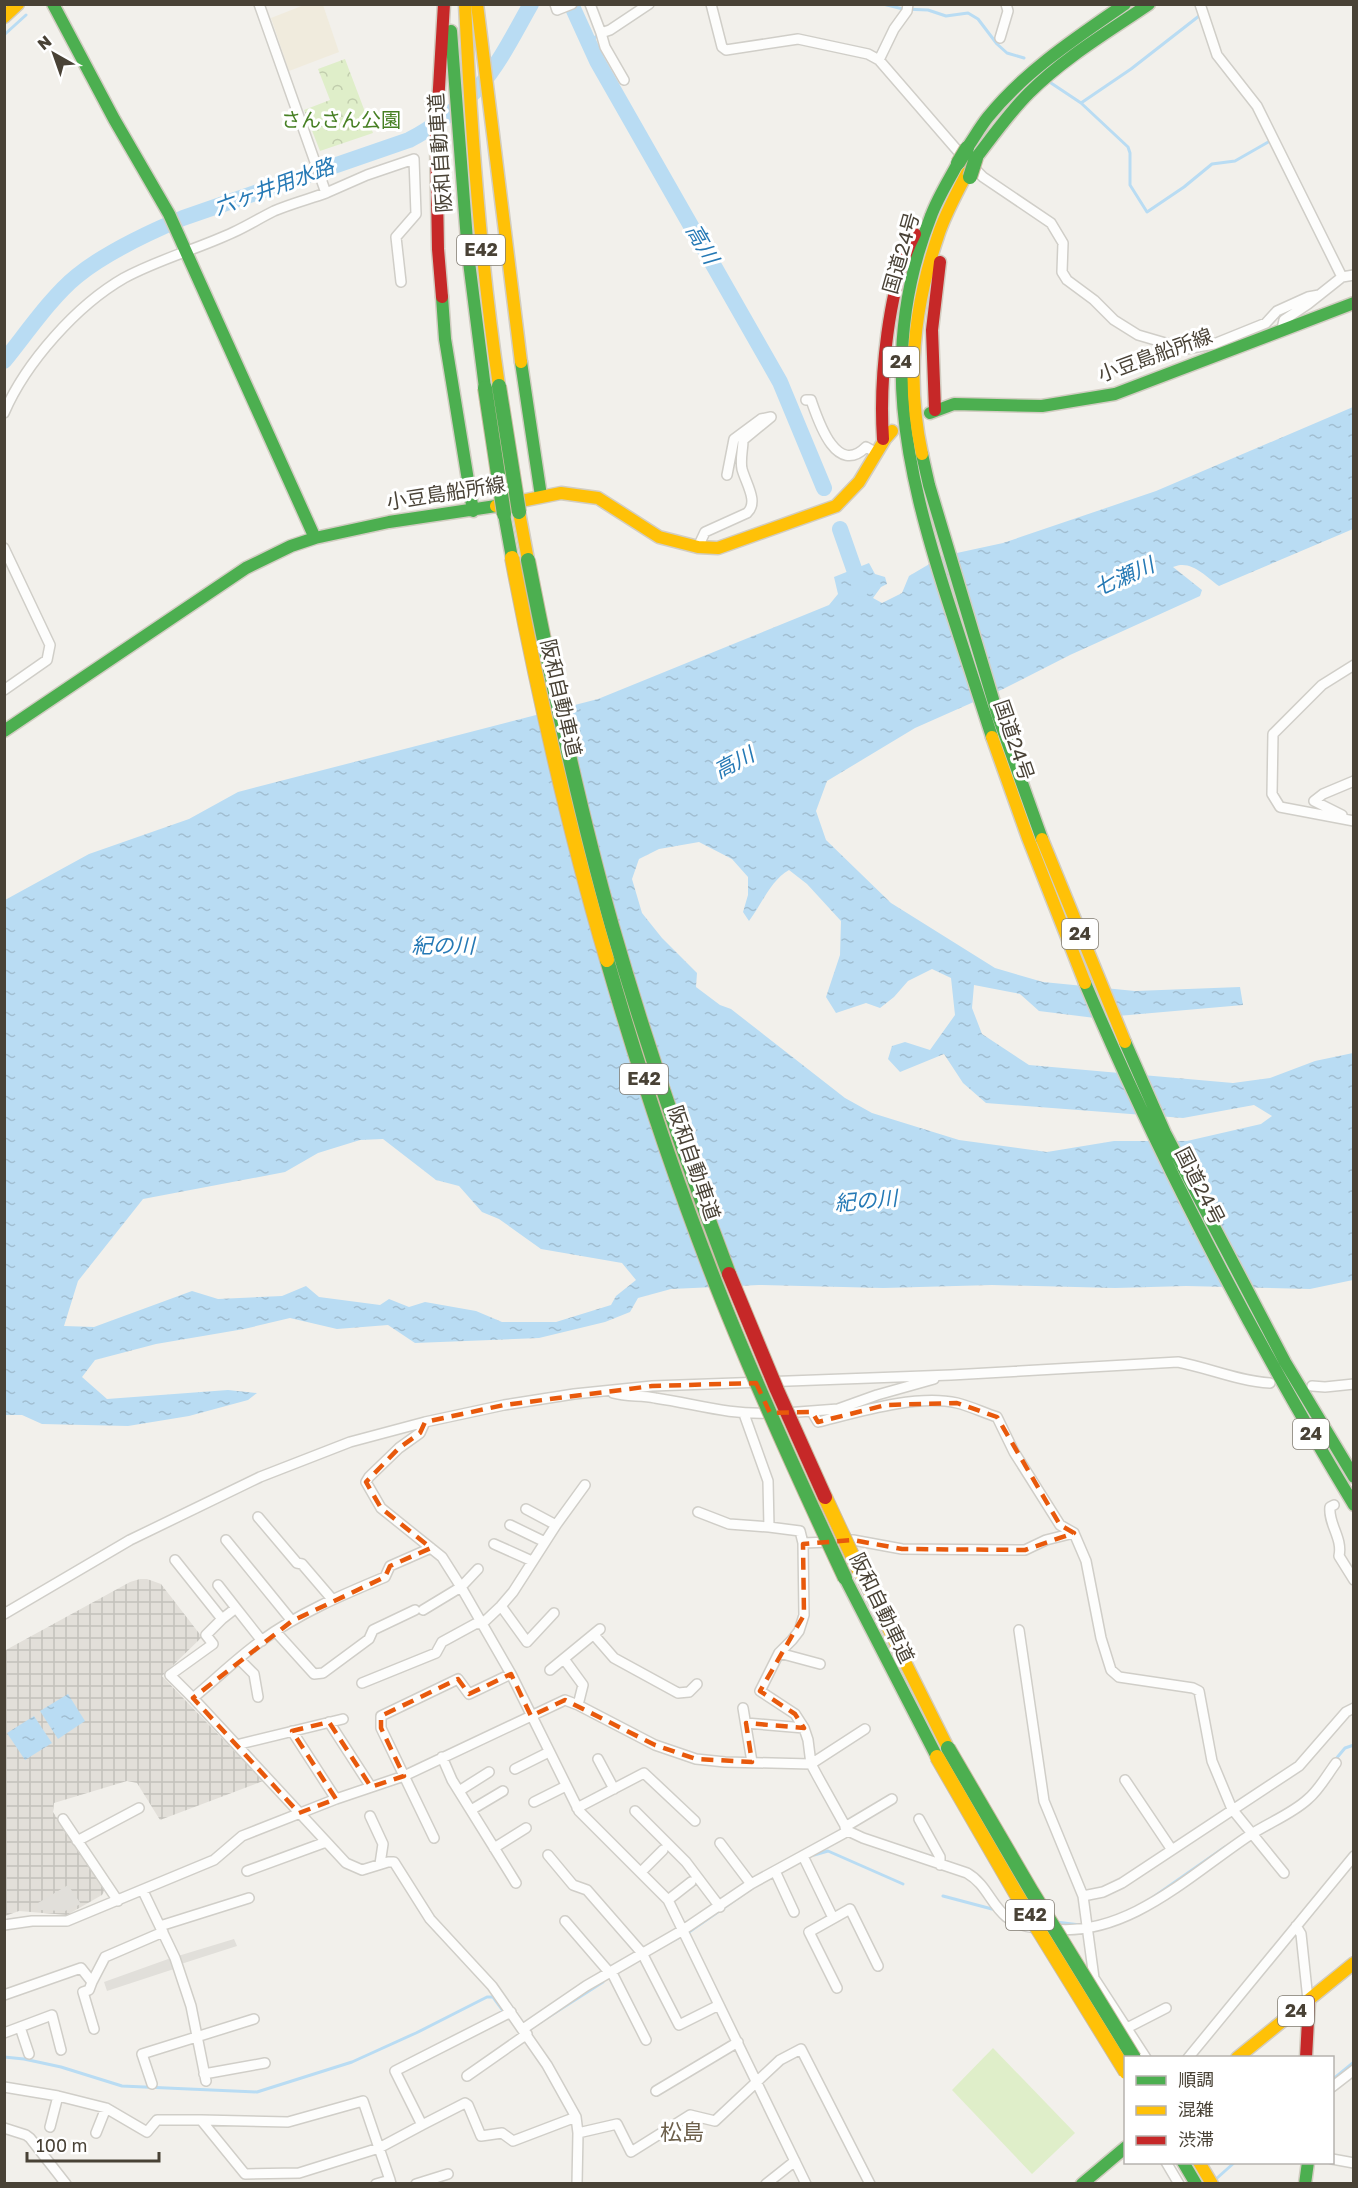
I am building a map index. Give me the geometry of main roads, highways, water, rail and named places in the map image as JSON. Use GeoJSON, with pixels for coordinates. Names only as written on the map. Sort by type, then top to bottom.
{"type":"FeatureCollection","features":[{"type":"Feature","properties":{"kind":"main road"},"geometry":{"type":"LineString","coordinates":[[4,17],[18,4]]}},
{"type":"Feature","properties":{"kind":"main road"},"geometry":{"type":"LineString","coordinates":[[53,4],[114,119],[176,228],[315,538]]}},
{"type":"Feature","properties":{"kind":"main road"},"geometry":{"type":"LineString","coordinates":[[444,4],[436,138],[438,249],[445,339],[473,511]]}},
{"type":"Feature","properties":{"kind":"main road","name":"阪和自動車道"},"geometry":{"type":"LineString","coordinates":[[449,4],[456,125],[469,268],[492,387],[562,728],[592,850],[655,1065],[731,1279],[778,1393],[943,1753],[1133,2056]]}},
{"type":"Feature","properties":{"kind":"main road","name":"阪和自動車道"},"geometry":{"type":"LineString","coordinates":[[465,4],[470,113],[504,514],[546,721],[577,851],[606,958],[644,1080],[724,1304],[762,1398],[845,1578],[943,1753],[1015,1892],[1124,2070]]}},
{"type":"Feature","properties":{"kind":"main road"},"geometry":{"type":"LineString","coordinates":[[477,4],[517,336],[541,496]]}},
{"type":"Feature","properties":{"kind":"main road","name":"24"},"geometry":{"type":"LineString","coordinates":[[965,171],[988,118],[1053,55],[1125,4]]}},
{"type":"Feature","properties":{"kind":"main road","name":"24"},"geometry":{"type":"LineString","coordinates":[[972,153],[1030,92],[1070,58],[1149,4]]}},
{"type":"Feature","properties":{"kind":"main road","name":"国道24号"},"geometry":{"type":"LineString","coordinates":[[931,235],[951,214],[965,171]]}},
{"type":"Feature","properties":{"kind":"main road","name":"国道24号"},"geometry":{"type":"LineString","coordinates":[[965,171],[930,217],[931,235],[913,359],[923,487],[998,716],[1053,868],[1166,1133],[1278,1361],[1314,1440],[1353,1505]]}},
{"type":"Feature","properties":{"kind":"main road","name":"小豆島船所線"},"geometry":{"type":"LineString","coordinates":[[4,731],[246,568],[291,546],[315,538],[389,522],[473,511],[561,493],[598,498],[617,508],[659,537],[698,547],[718,548],[836,506],[853,489],[888,435],[881,410],[883,367],[897,280],[931,235]]}},
{"type":"Feature","properties":{"kind":"main road","name":"小豆島船所線"},"geometry":{"type":"LineString","coordinates":[[931,235],[938,267],[932,330],[932,412],[954,404],[1042,406],[1115,394],[1353,303]]}},
{"type":"Feature","properties":{"kind":"main road","name":"国道24号"},"geometry":{"type":"LineString","coordinates":[[1278,1361],[1353,1477]]}},
{"type":"Feature","properties":{"kind":"main road","name":"24"},"geometry":{"type":"LineString","coordinates":[[1240,2056],[1309,2001],[1353,1962]]}},
{"type":"Feature","properties":{"kind":"main road"},"geometry":{"type":"LineString","coordinates":[[1306,2056],[1309,2001]]}},
{"type":"Feature","properties":{"kind":"main road"},"geometry":{"type":"LineString","coordinates":[[1082,2184],[1124,2148]]}},
{"type":"Feature","properties":{"kind":"main road"},"geometry":{"type":"LineString","coordinates":[[1177,2164],[1189,2184]]}},
{"type":"Feature","properties":{"kind":"main road"},"geometry":{"type":"LineString","coordinates":[[1184,2164],[1196,2184]]}},
{"type":"Feature","properties":{"kind":"main road"},"geometry":{"type":"LineString","coordinates":[[1200,2164],[1212,2184]]}},
{"type":"Feature","properties":{"kind":"main road"},"geometry":{"type":"LineString","coordinates":[[1305,2184],[1308,2164]]}},
{"type":"Feature","properties":{"kind":"water","name":"紀の川"},"geometry":{"type":"Polygon","coordinates":[[[1353,407],[1353,529],[1219,586],[1192,567],[1180,565],[1173,567],[1202,590],[1200,596],[915,728],[827,781],[816,811],[826,840],[891,903],[995,968],[1043,982],[1135,991],[1240,987],[1243,1005],[1095,1018],[1039,1011],[1020,994],[974,985],[972,1008],[982,1034],[1029,1065],[1233,1083],[1270,1078],[1315,1061],[1353,1053],[1353,1280],[1310,1289],[992,1285],[883,1288],[759,1285],[671,1289],[638,1298],[630,1312],[605,1322],[539,1338],[415,1343],[388,1325],[337,1329],[290,1318],[244,1329],[156,1344],[95,1360],[82,1377],[107,1399],[228,1390],[257,1393],[248,1400],[189,1416],[128,1426],[42,1424],[22,1415],[5,1415],[5,900],[89,854],[189,819],[238,792],[598,699],[829,605],[838,594],[834,577],[869,563],[875,574],[885,577],[887,584],[881,587],[873,598],[882,603],[902,593],[909,576],[943,556],[1003,543],[1156,491],[1353,407]],[[699,842],[659,849],[639,859],[632,879],[642,913],[662,938],[697,973],[696,987],[720,1005],[731,1009],[845,1098],[872,1113],[959,1140],[1047,1152],[1114,1141],[1187,1141],[1261,1124],[1272,1116],[1254,1105],[1183,1118],[986,1103],[963,1083],[944,1054],[900,1072],[888,1059],[892,1046],[905,1042],[930,1050],[955,1015],[951,978],[932,969],[908,981],[880,1008],[866,1003],[836,1013],[826,997],[840,955],[841,921],[807,884],[789,870],[771,886],[749,921],[743,912],[748,895],[748,877],[732,859],[699,842]],[[383,1139],[360,1140],[318,1153],[285,1172],[143,1199],[78,1281],[64,1326],[94,1327],[192,1291],[218,1299],[282,1296],[306,1286],[319,1297],[380,1305],[389,1299],[409,1307],[425,1302],[476,1311],[502,1322],[556,1322],[611,1305],[616,1296],[636,1280],[622,1263],[541,1249],[499,1219],[482,1212],[459,1186],[436,1180],[383,1139]]]}},
{"type":"Feature","properties":{"kind":"water"},"geometry":{"type":"Polygon","coordinates":[[[68,1694],[85,1721],[58,1739],[40,1711],[68,1694]]]}},
{"type":"Feature","properties":{"kind":"water"},"geometry":{"type":"Polygon","coordinates":[[[34,1716],[52,1743],[25,1760],[7,1733],[34,1716]]]}},
{"type":"Feature","properties":{"kind":"waterway","name":"六ヶ井用水路"},"geometry":{"type":"LineString","coordinates":[[4,361],[48,305],[67,285],[88,267],[114,251],[183,218],[409,140],[437,123],[487,78],[531,4]]}},
{"type":"Feature","properties":{"kind":"waterway","name":"高川"},"geometry":{"type":"LineString","coordinates":[[571,4],[597,61],[780,382],[824,488]]}},
{"type":"Feature","properties":{"kind":"waterway"},"geometry":{"type":"LineString","coordinates":[[883,4],[903,9],[928,10],[946,16],[968,13],[978,19],[1007,53],[1024,58]]}},
{"type":"Feature","properties":{"kind":"waterway"},"geometry":{"type":"LineString","coordinates":[[4,35],[26,15]]}},
{"type":"Feature","properties":{"kind":"waterway"},"geometry":{"type":"LineString","coordinates":[[1081,103],[1131,69],[1199,16]]}},
{"type":"Feature","properties":{"kind":"waterway"},"geometry":{"type":"LineString","coordinates":[[587,43],[597,36]]}},
{"type":"Feature","properties":{"kind":"waterway"},"geometry":{"type":"LineString","coordinates":[[1051,83],[1081,103],[1128,147],[1130,185],[1147,212],[1184,187],[1212,164],[1235,161],[1270,141]]}},
{"type":"Feature","properties":{"kind":"waterway","name":"高川"},"geometry":{"type":"LineString","coordinates":[[840,529],[861,589]]}},
{"type":"Feature","properties":{"kind":"waterway"},"geometry":{"type":"LineString","coordinates":[[1335,1760],[1345,1748],[1354,1745]]}},
{"type":"Feature","properties":{"kind":"waterway"},"geometry":{"type":"LineString","coordinates":[[1152,1898],[1225,1847]]}},
{"type":"Feature","properties":{"kind":"waterway"},"geometry":{"type":"LineString","coordinates":[[814,1855],[828,1851],[903,1884]]}},
{"type":"Feature","properties":{"kind":"waterway"},"geometry":{"type":"LineString","coordinates":[[689,1932],[755,1886]]}},
{"type":"Feature","properties":{"kind":"waterway"},"geometry":{"type":"LineString","coordinates":[[943,1896],[992,1909]]}},
{"type":"Feature","properties":{"kind":"waterway"},"geometry":{"type":"LineString","coordinates":[[1010,1913],[1023,1916]]}},
{"type":"Feature","properties":{"kind":"waterway"},"geometry":{"type":"LineString","coordinates":[[1056,1922],[1080,1925]]}},
{"type":"Feature","properties":{"kind":"waterway"},"geometry":{"type":"LineString","coordinates":[[665,1945],[682,1936]]}},
{"type":"Feature","properties":{"kind":"waterway"},"geometry":{"type":"LineString","coordinates":[[528,2030],[603,1982]]}},
{"type":"Feature","properties":{"kind":"waterway"},"geometry":{"type":"LineString","coordinates":[[4,2057],[61,2067],[122,2086],[257,2092],[352,2062],[487,1997],[493,1997],[504,2012]]}},
{"type":"Feature","properties":{"kind":"waterway"},"geometry":{"type":"LineString","coordinates":[[1334,2078],[1354,2062]]}},
{"type":"Feature","properties":{"kind":"waterway"},"geometry":{"type":"LineString","coordinates":[[1216,2179],[1233,2164]]}},
{"type":"Feature","properties":{"kind":"district","name":"松島"},"geometry":{"type":"Point","coordinates":[682,2132]}},
{"type":"Feature","properties":{"kind":"park label","name":"さんさん公園"},"geometry":{"type":"Point","coordinates":[341,120]}},
{"type":"Feature","properties":{"kind":"water label","name":"七瀬川"},"geometry":{"type":"Point","coordinates":[1124,577]}}]}
